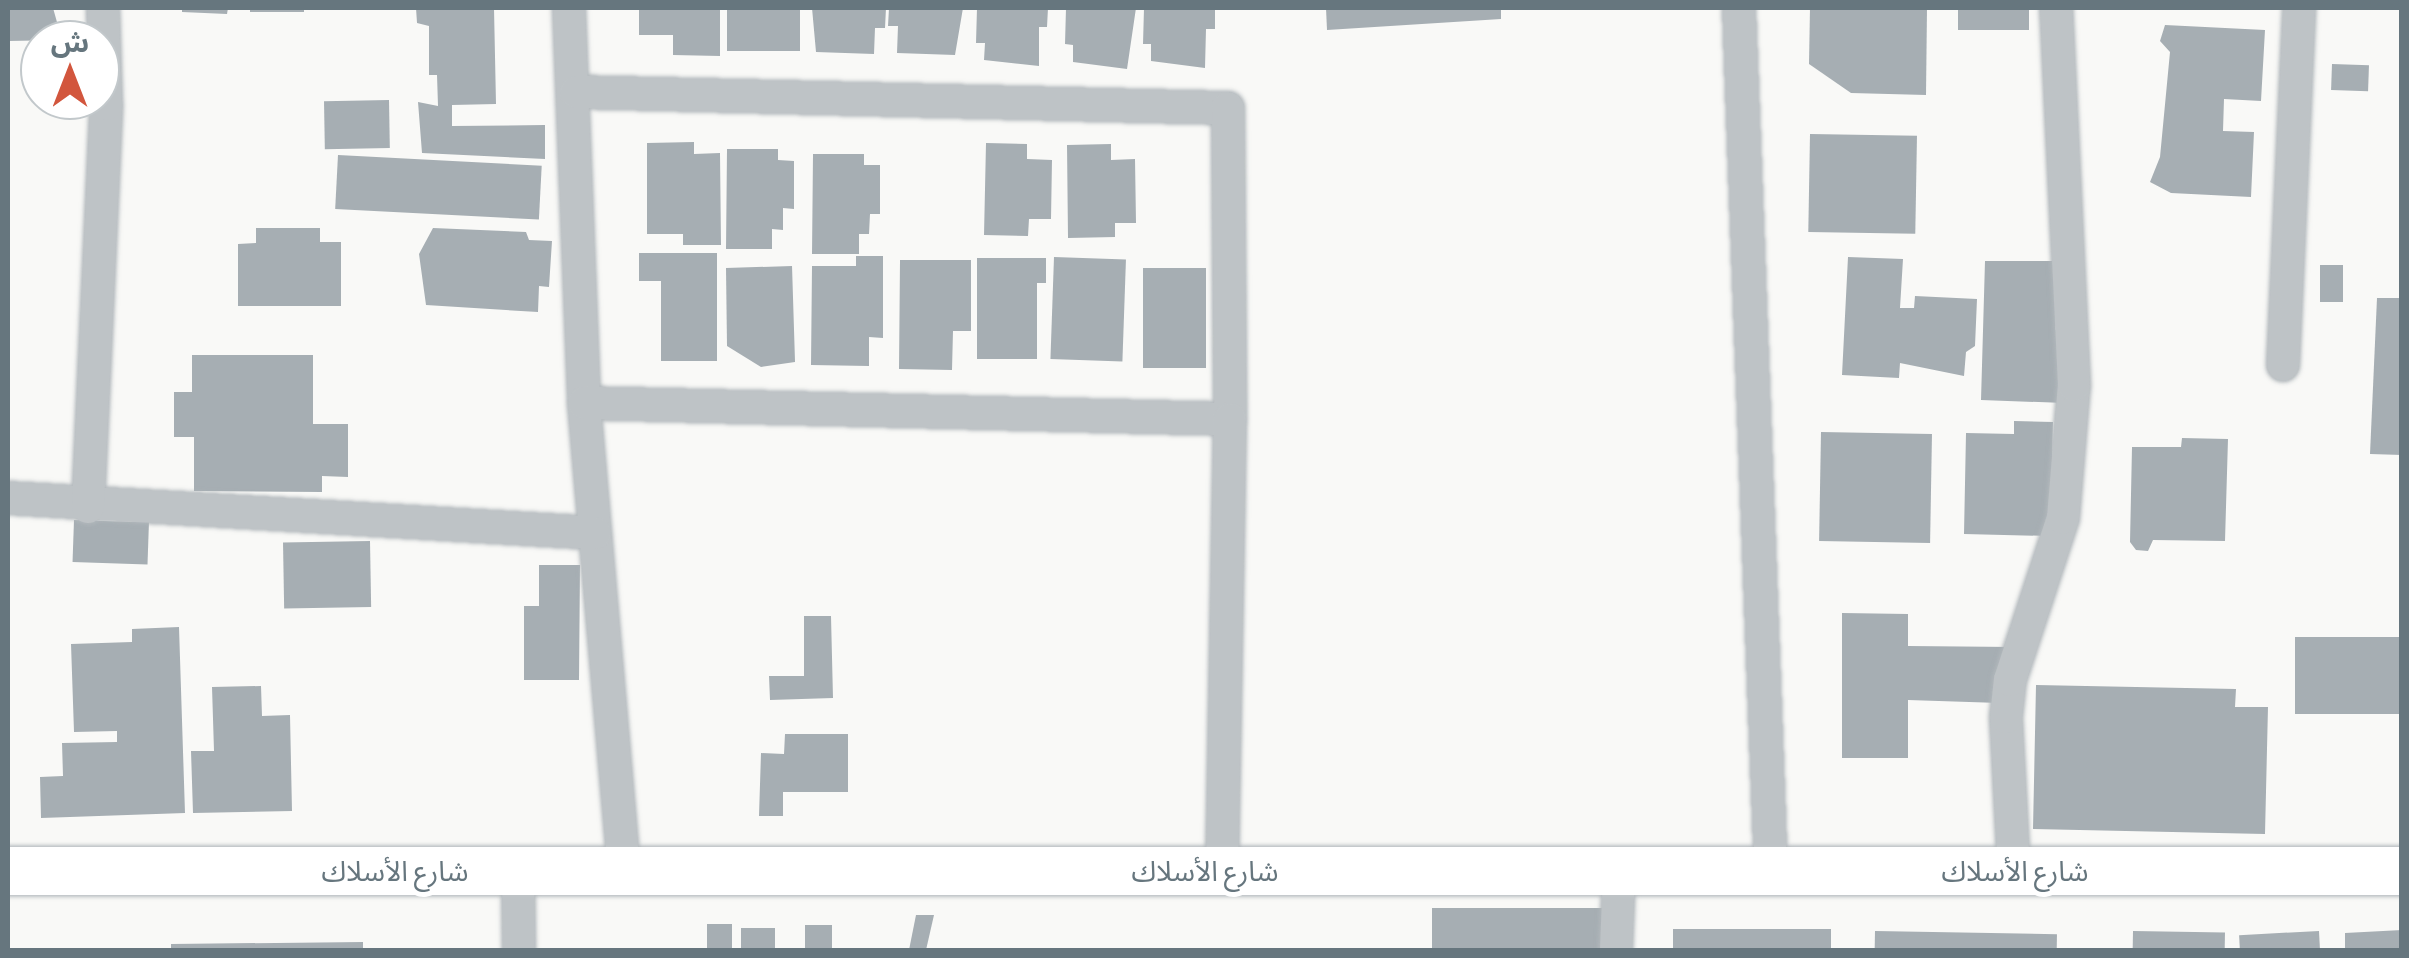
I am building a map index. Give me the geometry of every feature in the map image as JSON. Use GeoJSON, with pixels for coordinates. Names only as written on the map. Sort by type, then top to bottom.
{"type":"FeatureCollection","features":[{"type":"Feature","properties":{"kind":"street"},"geometry":{"type":"LineString","coordinates":[[88,507],[106,104],[103,8]]}},
{"type":"Feature","properties":{"kind":"street"},"geometry":{"type":"LineString","coordinates":[[568,8],[576,92],[584,403],[624,870]]}},
{"type":"Feature","properties":{"kind":"street"},"geometry":{"type":"LineString","coordinates":[[1739,8],[1771,870]]}},
{"type":"Feature","properties":{"kind":"street"},"geometry":{"type":"LineString","coordinates":[[2014,870],[2008,698],[2063,518],[2076,351],[2056,8]]}},
{"type":"Feature","properties":{"kind":"street"},"geometry":{"type":"LineString","coordinates":[[2283,364],[2299,8]]}},
{"type":"Feature","properties":{"kind":"street"},"geometry":{"type":"LineString","coordinates":[[576,92],[1228,108],[1230,419],[1222,870]]}},
{"type":"Feature","properties":{"kind":"street"},"geometry":{"type":"LineString","coordinates":[[584,403],[1230,419]]}},
{"type":"Feature","properties":{"kind":"street"},"geometry":{"type":"LineString","coordinates":[[8,498],[88,507],[595,533]]}},
{"type":"Feature","properties":{"kind":"street","name":"شارع الأسلاك"},"geometry":{"type":"LineString","coordinates":[[8,870],[2402,871]]}},
{"type":"Feature","properties":{"kind":"street"},"geometry":{"type":"LineString","coordinates":[[518,870],[519,950]]}},
{"type":"Feature","properties":{"kind":"street"},"geometry":{"type":"LineString","coordinates":[[1616,950],[1619,870]]}},
{"type":"Feature","properties":{"kind":"building"},"geometry":{"type":"Polygon","coordinates":[[[8,8],[53,8],[56,20],[20,20],[20,41],[8,41],[8,8]]]}},
{"type":"Feature","properties":{"kind":"building"},"geometry":{"type":"Polygon","coordinates":[[[182,8],[228,8],[227,14],[182,12],[182,8]]]}},
{"type":"Feature","properties":{"kind":"building"},"geometry":{"type":"Polygon","coordinates":[[[250,8],[304,8],[304,12],[250,12],[250,8]]]}},
{"type":"Feature","properties":{"kind":"building"},"geometry":{"type":"Polygon","coordinates":[[[416,8],[494,8],[496,104],[452,105],[452,126],[545,125],[545,159],[422,153],[418,102],[438,106],[437,75],[429,75],[429,26],[417,23],[416,8]]]}},
{"type":"Feature","properties":{"kind":"building"},"geometry":{"type":"Polygon","coordinates":[[[639,8],[720,8],[720,56],[673,55],[673,35],[639,35],[639,8]]]}},
{"type":"Feature","properties":{"kind":"building"},"geometry":{"type":"Polygon","coordinates":[[[727,8],[800,8],[800,51],[727,51],[727,8]]]}},
{"type":"Feature","properties":{"kind":"building"},"geometry":{"type":"Polygon","coordinates":[[[812,8],[886,8],[885,28],[875,28],[874,54],[816,52],[812,8]]]}},
{"type":"Feature","properties":{"kind":"building"},"geometry":{"type":"Polygon","coordinates":[[[889,8],[963,8],[955,55],[897,53],[898,26],[888,26],[889,8]]]}},
{"type":"Feature","properties":{"kind":"building"},"geometry":{"type":"Polygon","coordinates":[[[977,8],[1048,8],[1047,27],[1039,27],[1039,66],[984,60],[985,43],[976,43],[977,8]]]}},
{"type":"Feature","properties":{"kind":"building"},"geometry":{"type":"Polygon","coordinates":[[[1066,8],[1136,8],[1127,69],[1073,62],[1073,45],[1065,44],[1066,8]]]}},
{"type":"Feature","properties":{"kind":"building"},"geometry":{"type":"Polygon","coordinates":[[[1144,8],[1215,8],[1215,29],[1206,29],[1205,68],[1151,61],[1151,44],[1143,44],[1144,8]]]}},
{"type":"Feature","properties":{"kind":"building"},"geometry":{"type":"Polygon","coordinates":[[[1326,8],[1501,8],[1501,19],[1327,30],[1326,8]]]}},
{"type":"Feature","properties":{"kind":"building"},"geometry":{"type":"Polygon","coordinates":[[[1810,8],[1927,8],[1926,95],[1851,93],[1809,64],[1810,8]]]}},
{"type":"Feature","properties":{"kind":"building"},"geometry":{"type":"Polygon","coordinates":[[[1958,8],[2029,8],[2029,30],[1958,30],[1958,8]]]}},
{"type":"Feature","properties":{"kind":"building"},"geometry":{"type":"Polygon","coordinates":[[[2165,25],[2265,30],[2261,101],[2224,99],[2223,131],[2254,132],[2251,197],[2171,193],[2150,182],[2160,157],[2170,52],[2160,41],[2165,25]]]}},
{"type":"Feature","properties":{"kind":"building"},"geometry":{"type":"Polygon","coordinates":[[[2332,64],[2369,65],[2368,91],[2331,90],[2332,64]]]}},
{"type":"Feature","properties":{"kind":"building"},"geometry":{"type":"Polygon","coordinates":[[[389,100],[390,148],[325,149],[324,101],[389,100]]]}},
{"type":"Feature","properties":{"kind":"building"},"geometry":{"type":"Polygon","coordinates":[[[1810,134],[1917,136],[1915,234],[1808,232],[1810,134]]]}},
{"type":"Feature","properties":{"kind":"building"},"geometry":{"type":"Polygon","coordinates":[[[694,142],[694,154],[720,153],[721,245],[683,245],[683,234],[647,234],[647,143],[694,142]]]}},
{"type":"Feature","properties":{"kind":"building"},"geometry":{"type":"Polygon","coordinates":[[[986,143],[1027,144],[1027,159],[1052,160],[1051,219],[1029,219],[1028,236],[984,235],[986,143]]]}},
{"type":"Feature","properties":{"kind":"building"},"geometry":{"type":"Polygon","coordinates":[[[1111,144],[1111,160],[1135,159],[1136,223],[1115,223],[1115,237],[1068,238],[1067,145],[1111,144]]]}},
{"type":"Feature","properties":{"kind":"building"},"geometry":{"type":"Polygon","coordinates":[[[727,149],[778,149],[778,160],[794,161],[794,209],[783,208],[783,230],[772,229],[772,249],[726,249],[727,149]]]}},
{"type":"Feature","properties":{"kind":"building"},"geometry":{"type":"Polygon","coordinates":[[[813,154],[864,154],[864,165],[880,165],[880,214],[870,214],[869,234],[859,234],[859,254],[812,254],[813,154]]]}},
{"type":"Feature","properties":{"kind":"building"},"geometry":{"type":"Polygon","coordinates":[[[338,155],[542,166],[539,220],[335,209],[338,155]]]}},
{"type":"Feature","properties":{"kind":"building"},"geometry":{"type":"Polygon","coordinates":[[[256,228],[320,228],[320,242],[341,242],[341,306],[238,306],[238,244],[256,243],[256,228]]]}},
{"type":"Feature","properties":{"kind":"building"},"geometry":{"type":"Polygon","coordinates":[[[433,228],[526,232],[529,240],[552,241],[549,287],[539,286],[538,312],[426,305],[419,254],[433,228]]]}},
{"type":"Feature","properties":{"kind":"building"},"geometry":{"type":"Polygon","coordinates":[[[639,253],[717,253],[717,361],[661,361],[661,281],[639,281],[639,253]]]}},
{"type":"Feature","properties":{"kind":"building"},"geometry":{"type":"Polygon","coordinates":[[[856,256],[883,256],[883,338],[869,337],[869,366],[811,365],[812,266],[856,266],[856,256]]]}},
{"type":"Feature","properties":{"kind":"building"},"geometry":{"type":"Polygon","coordinates":[[[1054,257],[1126,260],[1122,361],[1050,359],[1054,257]]]}},
{"type":"Feature","properties":{"kind":"building"},"geometry":{"type":"Polygon","coordinates":[[[1848,257],[1903,259],[1900,308],[1914,308],[1915,296],[1977,299],[1975,346],[1966,352],[1964,376],[1900,363],[1899,378],[1842,375],[1848,257]]]}},
{"type":"Feature","properties":{"kind":"building"},"geometry":{"type":"Polygon","coordinates":[[[977,258],[1046,258],[1046,283],[1037,283],[1037,359],[977,359],[977,258]]]}},
{"type":"Feature","properties":{"kind":"building"},"geometry":{"type":"Polygon","coordinates":[[[900,260],[971,260],[971,331],[953,331],[952,370],[899,369],[900,260]]]}},
{"type":"Feature","properties":{"kind":"building"},"geometry":{"type":"Polygon","coordinates":[[[1985,261],[2055,261],[2055,330],[2067,331],[2065,403],[1981,400],[1985,261]]]}},
{"type":"Feature","properties":{"kind":"building"},"geometry":{"type":"Polygon","coordinates":[[[2320,265],[2343,265],[2343,302],[2320,302],[2320,265]]]}},
{"type":"Feature","properties":{"kind":"building"},"geometry":{"type":"Polygon","coordinates":[[[792,266],[795,362],[761,367],[727,346],[726,268],[792,266]]]}},
{"type":"Feature","properties":{"kind":"building"},"geometry":{"type":"Polygon","coordinates":[[[1143,268],[1206,268],[1206,368],[1143,368],[1143,268]]]}},
{"type":"Feature","properties":{"kind":"building"},"geometry":{"type":"Polygon","coordinates":[[[2377,298],[2402,298],[2402,455],[2370,454],[2377,298]]]}},
{"type":"Feature","properties":{"kind":"building"},"geometry":{"type":"Polygon","coordinates":[[[192,355],[313,355],[313,424],[348,424],[348,477],[322,476],[322,492],[194,491],[194,437],[174,437],[174,392],[192,392],[192,355]]]}},
{"type":"Feature","properties":{"kind":"building"},"geometry":{"type":"Polygon","coordinates":[[[2014,421],[2053,422],[2050,536],[1964,534],[1966,433],[2014,434],[2014,421]]]}},
{"type":"Feature","properties":{"kind":"building"},"geometry":{"type":"Polygon","coordinates":[[[1821,432],[1932,434],[1930,543],[1819,541],[1821,432]]]}},
{"type":"Feature","properties":{"kind":"building"},"geometry":{"type":"Polygon","coordinates":[[[2182,438],[2228,439],[2225,541],[2153,540],[2148,551],[2136,550],[2130,542],[2132,447],[2181,447],[2182,438]]]}},
{"type":"Feature","properties":{"kind":"building"},"geometry":{"type":"Polygon","coordinates":[[[74,520],[149,523],[147,565],[73,562],[74,520]]]}},
{"type":"Feature","properties":{"kind":"building"},"geometry":{"type":"Polygon","coordinates":[[[370,541],[371,607],[284,609],[283,543],[370,541]]]}},
{"type":"Feature","properties":{"kind":"building"},"geometry":{"type":"Polygon","coordinates":[[[539,565],[580,565],[579,680],[524,680],[524,606],[539,606],[539,565]]]}},
{"type":"Feature","properties":{"kind":"building"},"geometry":{"type":"Polygon","coordinates":[[[1842,613],[1908,614],[1908,646],[2014,647],[2000,703],[1908,700],[1908,758],[1842,758],[1842,613]]]}},
{"type":"Feature","properties":{"kind":"building"},"geometry":{"type":"Polygon","coordinates":[[[804,616],[831,616],[833,698],[770,700],[769,676],[804,676],[804,616]]]}},
{"type":"Feature","properties":{"kind":"building"},"geometry":{"type":"Polygon","coordinates":[[[179,627],[185,813],[41,818],[40,777],[63,776],[62,743],[117,742],[117,731],[74,732],[71,644],[132,642],[132,629],[179,627]]]}},
{"type":"Feature","properties":{"kind":"building"},"geometry":{"type":"Polygon","coordinates":[[[2295,637],[2402,637],[2402,714],[2295,714],[2295,637]]]}},
{"type":"Feature","properties":{"kind":"building"},"geometry":{"type":"Polygon","coordinates":[[[2036,685],[2236,689],[2235,707],[2268,707],[2265,834],[2033,829],[2036,685]]]}},
{"type":"Feature","properties":{"kind":"building"},"geometry":{"type":"Polygon","coordinates":[[[261,686],[262,716],[290,715],[292,811],[193,813],[191,751],[214,751],[212,687],[261,686]]]}},
{"type":"Feature","properties":{"kind":"building"},"geometry":{"type":"Polygon","coordinates":[[[785,734],[848,734],[848,792],[783,792],[783,816],[759,816],[761,753],[784,754],[785,734]]]}},
{"type":"Feature","properties":{"kind":"building"},"geometry":{"type":"Polygon","coordinates":[[[1432,908],[1602,908],[1602,950],[1432,950],[1432,908]]]}},
{"type":"Feature","properties":{"kind":"building"},"geometry":{"type":"Polygon","coordinates":[[[916,915],[934,915],[926,950],[909,950],[916,915]]]}},
{"type":"Feature","properties":{"kind":"building"},"geometry":{"type":"Polygon","coordinates":[[[707,924],[732,924],[732,950],[707,950],[707,924]]]}},
{"type":"Feature","properties":{"kind":"building"},"geometry":{"type":"Polygon","coordinates":[[[805,925],[832,925],[832,950],[805,950],[805,925]]]}},
{"type":"Feature","properties":{"kind":"building"},"geometry":{"type":"Polygon","coordinates":[[[741,928],[775,928],[775,950],[741,950],[741,928]]]}},
{"type":"Feature","properties":{"kind":"building"},"geometry":{"type":"Polygon","coordinates":[[[1673,929],[1831,929],[1831,950],[1673,950],[1673,929]]]}},
{"type":"Feature","properties":{"kind":"building"},"geometry":{"type":"Polygon","coordinates":[[[2402,930],[2402,950],[2345,950],[2345,933],[2402,930]]]}},
{"type":"Feature","properties":{"kind":"building"},"geometry":{"type":"Polygon","coordinates":[[[1875,931],[2057,934],[2057,950],[1875,950],[1875,931]]]}},
{"type":"Feature","properties":{"kind":"building"},"geometry":{"type":"Polygon","coordinates":[[[2133,931],[2225,933],[2225,950],[2133,950],[2133,931]]]}},
{"type":"Feature","properties":{"kind":"building"},"geometry":{"type":"Polygon","coordinates":[[[2319,931],[2320,950],[2240,950],[2239,935],[2319,931]]]}},
{"type":"Feature","properties":{"kind":"building"},"geometry":{"type":"Polygon","coordinates":[[[363,942],[363,950],[171,950],[171,944],[363,942]]]}}]}
